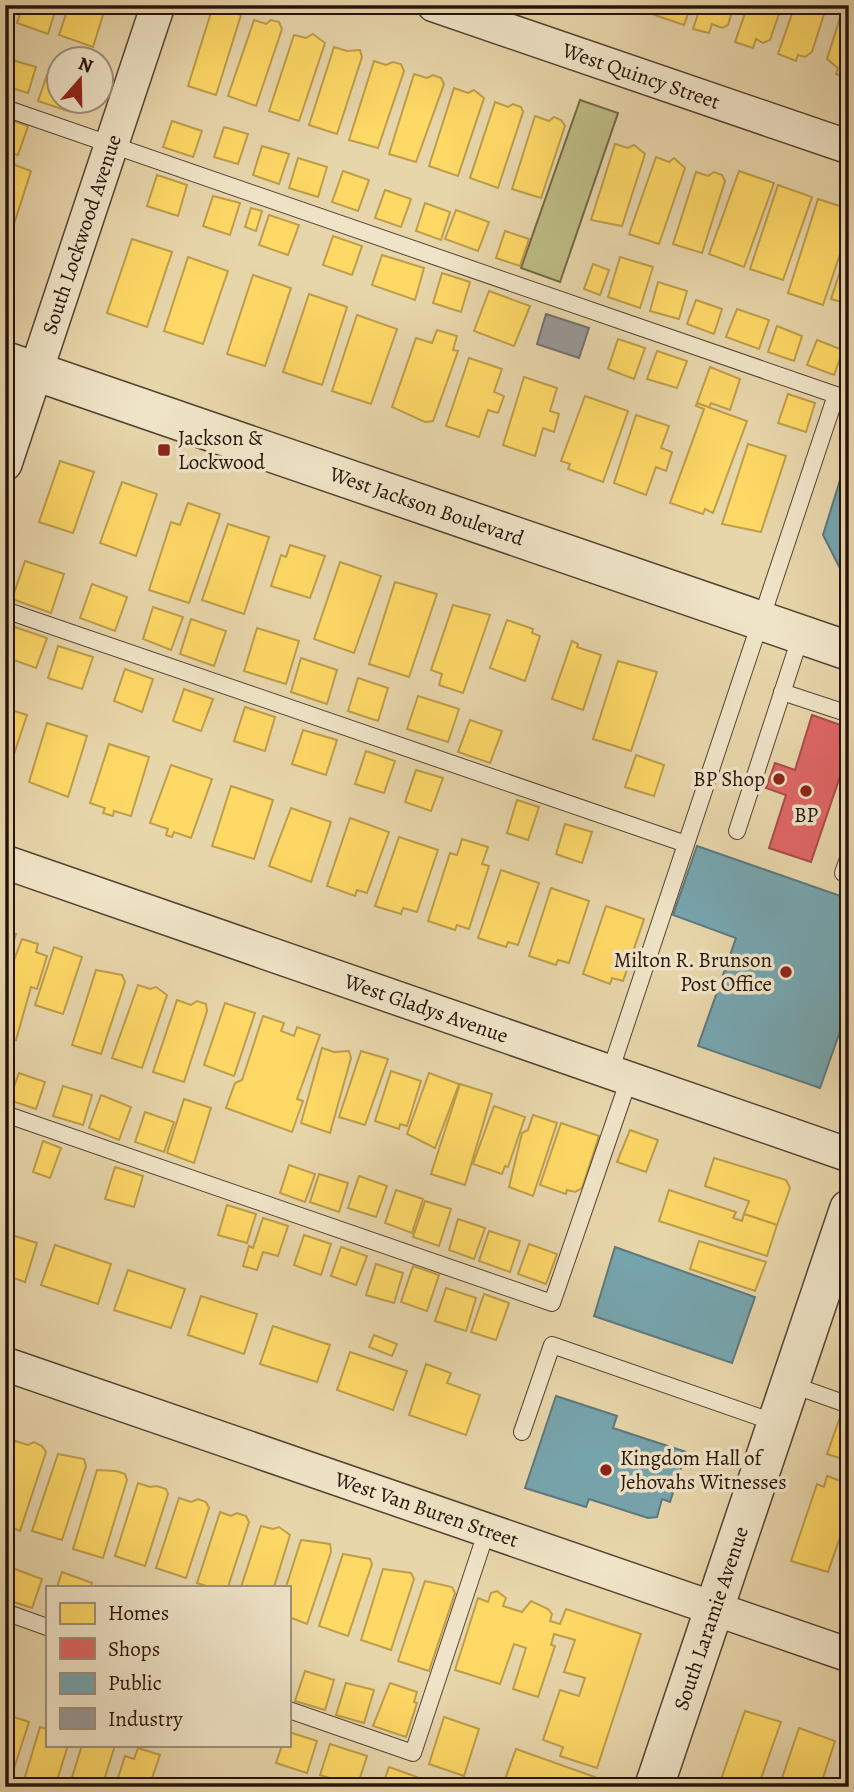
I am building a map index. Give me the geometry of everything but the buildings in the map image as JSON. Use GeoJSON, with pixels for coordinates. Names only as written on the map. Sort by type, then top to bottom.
{"type":"FeatureCollection","features":[{"type":"Feature","properties":{"kind":"street","name":"South Lockwood Avenue"},"geometry":{"type":"LineString","coordinates":[[5,464],[21,366],[111,145],[158,5]]}},
{"type":"Feature","properties":{"kind":"street","name":"West Quincy Street"},"geometry":{"type":"LineString","coordinates":[[434,5],[849,147]]}},
{"type":"Feature","properties":{"kind":"street","name":"West Jackson Boulevard"},"geometry":{"type":"LineString","coordinates":[[21,366],[849,652]]}},
{"type":"Feature","properties":{"kind":"street","name":"West Gladys Avenue"},"geometry":{"type":"LineString","coordinates":[[5,862],[849,1156]]}},
{"type":"Feature","properties":{"kind":"street","name":"South Laramie Avenue"},"geometry":{"type":"LineString","coordinates":[[654,1787],[849,1209]]}},
{"type":"Feature","properties":{"kind":"street","name":"West Van Buren Street"},"geometry":{"type":"LineString","coordinates":[[5,1364],[849,1655]]}},
{"type":"Feature","properties":{"kind":"lane"},"geometry":{"type":"LineString","coordinates":[[5,108],[836,395],[686,844],[552,1303],[5,1114]]}},
{"type":"Feature","properties":{"kind":"lane"},"geometry":{"type":"LineString","coordinates":[[5,610],[686,844]]}},
{"type":"Feature","properties":{"kind":"lane"},"geometry":{"type":"LineString","coordinates":[[737,831],[801,635]]}},
{"type":"Feature","properties":{"kind":"lane"},"geometry":{"type":"LineString","coordinates":[[782,692],[849,714]]}},
{"type":"Feature","properties":{"kind":"lane"},"geometry":{"type":"LineString","coordinates":[[849,856],[843,873],[849,875]]}},
{"type":"Feature","properties":{"kind":"lane"},"geometry":{"type":"LineString","coordinates":[[522,1432],[552,1345],[776,1423]]}},
{"type":"Feature","properties":{"kind":"lane"},"geometry":{"type":"LineString","coordinates":[[790,1384],[849,1405]]}},
{"type":"Feature","properties":{"kind":"lane"},"geometry":{"type":"LineString","coordinates":[[290,1710],[413,1753],[487,1530]]}},
{"type":"Feature","properties":{"kind":"lane"},"geometry":{"type":"LineString","coordinates":[[5,1612],[46,1627]]}},
{"type":"Feature","properties":{"kind":"shaded area"},"geometry":{"type":"Polygon","coordinates":[[[580,100],[618,113],[560,282],[521,268],[580,100]]]}},
{"type":"Feature","properties":{"kind":"place","name":"Jackson & Lockwood"},"geometry":{"type":"Point","coordinates":[164,450]}},
{"type":"Feature","properties":{"kind":"place","name":"BP Shop"},"geometry":{"type":"Point","coordinates":[779,779]}},
{"type":"Feature","properties":{"kind":"place","name":"BP"},"geometry":{"type":"Point","coordinates":[806,791]}},
{"type":"Feature","properties":{"kind":"place","name":"Milton R. Brunson Post Office"},"geometry":{"type":"Point","coordinates":[786,972]}},
{"type":"Feature","properties":{"kind":"place","name":"Kingdom Hall of Jehovahs Witnesses"},"geometry":{"type":"Point","coordinates":[606,1470]}}]}
